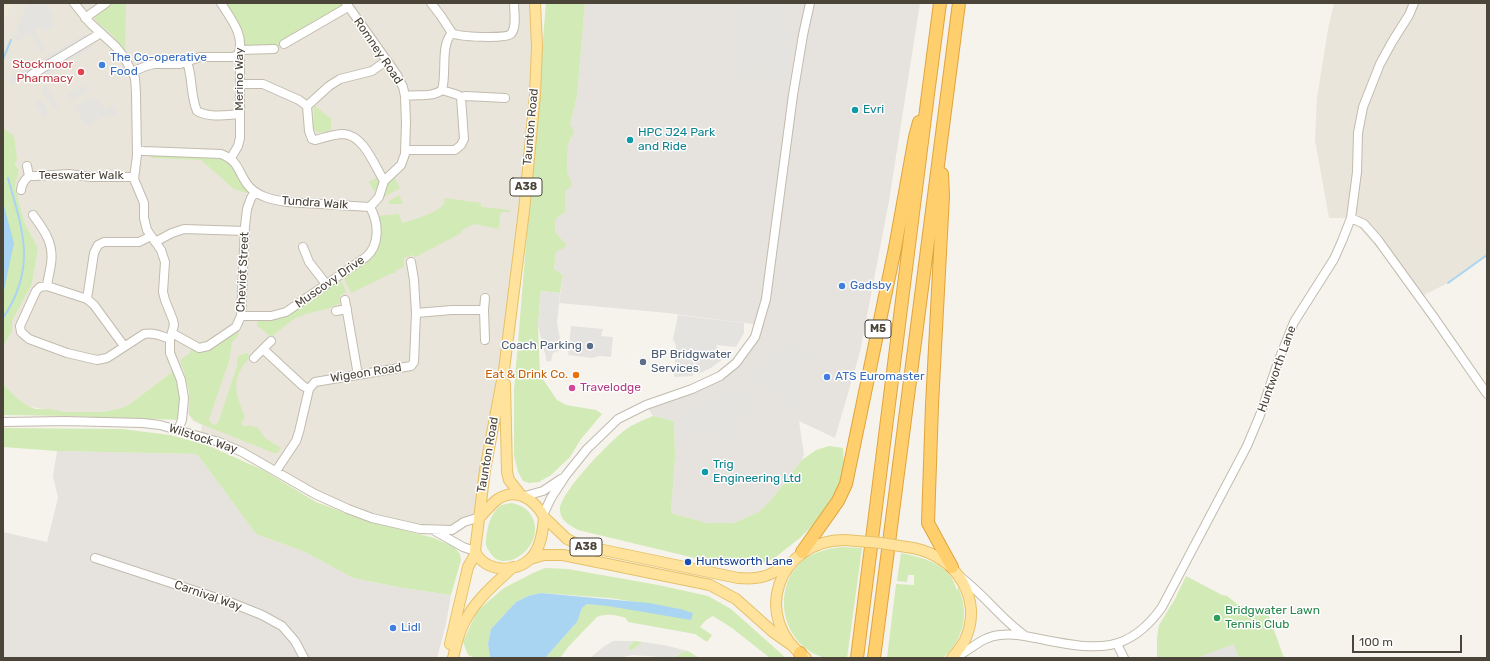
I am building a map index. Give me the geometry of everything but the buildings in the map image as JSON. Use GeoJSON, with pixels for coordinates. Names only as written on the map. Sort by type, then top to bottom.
{"type":"FeatureCollection","features":[{"type":"Feature","properties":{"kind":"highway","name":"M5"},"geometry":{"type":"LineString","coordinates":[[857,658],[940,3]]}},
{"type":"Feature","properties":{"kind":"highway"},"geometry":{"type":"LineString","coordinates":[[874,658],[959,3]]}},
{"type":"Feature","properties":{"kind":"highway","name":"M5"},"geometry":{"type":"LineString","coordinates":[[802,552],[838,502],[846,484],[895,248],[914,137],[928,94]]}},
{"type":"Feature","properties":{"kind":"highway"},"geometry":{"type":"LineString","coordinates":[[941,149],[943,196],[933,382],[928,523],[955,571]]}},
{"type":"Feature","properties":{"kind":"main road","name":"Taunton Road"},"geometry":{"type":"LineString","coordinates":[[480,517],[480,504],[485,470],[504,370],[524,211],[535,95],[537,46],[535,3]]}},
{"type":"Feature","properties":{"kind":"main road","name":"Taunton Road"},"geometry":{"type":"LineString","coordinates":[[504,370],[507,472],[509,480],[523,495]]}},
{"type":"Feature","properties":{"kind":"main road"},"geometry":{"type":"LineString","coordinates":[[480,517],[499,498],[512,494],[523,495]]}},
{"type":"Feature","properties":{"kind":"main road","name":"A38"},"geometry":{"type":"LineString","coordinates":[[523,495],[533,502],[544,516],[567,539],[579,545],[738,578],[756,579],[766,576],[791,563]]}},
{"type":"Feature","properties":{"kind":"main road"},"geometry":{"type":"LineString","coordinates":[[530,559],[540,541],[544,516]]}},
{"type":"Feature","properties":{"kind":"main road","name":"A38"},"geometry":{"type":"LineString","coordinates":[[447,658],[468,567],[475,552],[480,517]]}},
{"type":"Feature","properties":{"kind":"main road"},"geometry":{"type":"LineString","coordinates":[[803,656],[790,644],[778,621],[776,606],[777,592],[781,579],[791,563],[802,552],[820,543],[834,540],[845,540],[881,543],[913,548],[937,556],[955,571],[965,586],[969,597],[971,614],[965,640],[953,658]]}},
{"type":"Feature","properties":{"kind":"main road","name":"A38"},"geometry":{"type":"LineString","coordinates":[[475,552],[490,566],[503,569],[513,567],[530,559],[544,555],[563,555],[710,585],[736,599],[773,632],[790,644]]}},
{"type":"Feature","properties":{"kind":"main road","name":"A38"},"geometry":{"type":"LineString","coordinates":[[453,658],[464,622],[475,604],[486,591],[513,567]]}},
{"type":"Feature","properties":{"kind":"street"},"geometry":{"type":"LineString","coordinates":[[74,3],[85,18],[116,47],[132,72],[134,78],[136,93],[137,150],[134,177],[135,185],[144,203],[145,224],[164,257],[165,262],[163,292],[164,300],[173,320],[170,353],[179,373],[184,398],[182,420],[178,430]]}},
{"type":"Feature","properties":{"kind":"street"},"geometry":{"type":"LineString","coordinates":[[85,18],[106,3]]}},
{"type":"Feature","properties":{"kind":"street","name":"Merino Way"},"geometry":{"type":"LineString","coordinates":[[221,3],[238,31],[240,58],[240,138],[238,146],[231,158]]}},
{"type":"Feature","properties":{"kind":"street"},"geometry":{"type":"LineString","coordinates":[[431,3],[452,33],[458,35],[492,37],[504,37],[513,29],[515,19],[514,3]]}},
{"type":"Feature","properties":{"kind":"street"},"geometry":{"type":"LineString","coordinates":[[544,516],[551,498],[566,476],[591,444],[618,419],[646,405],[692,389],[720,376],[736,363],[755,337],[766,299],[793,94],[810,3]]}},
{"type":"Feature","properties":{"kind":"street","name":"Huntworth Lane"},"geometry":{"type":"LineString","coordinates":[[953,658],[961,655],[983,639],[992,636],[1010,634],[1093,647],[1117,644],[1145,628],[1162,607],[1247,446],[1260,416],[1294,322],[1334,260],[1351,218],[1357,172],[1358,133],[1363,107],[1380,64],[1409,15],[1414,3]]}},
{"type":"Feature","properties":{"kind":"street"},"geometry":{"type":"LineString","coordinates":[[284,44],[347,5]]}},
{"type":"Feature","properties":{"kind":"street","name":"Romney Road"},"geometry":{"type":"LineString","coordinates":[[347,5],[401,82],[405,96],[406,150],[404,161],[384,181],[379,197],[370,207]]}},
{"type":"Feature","properties":{"kind":"street"},"geometry":{"type":"LineString","coordinates":[[31,75],[101,33]]}},
{"type":"Feature","properties":{"kind":"street"},"geometry":{"type":"LineString","coordinates":[[405,96],[414,94],[435,94],[442,90],[444,84],[446,48],[448,38],[452,33]]}},
{"type":"Feature","properties":{"kind":"street"},"geometry":{"type":"LineString","coordinates":[[132,72],[154,64],[180,64],[200,57],[233,56],[239,52],[274,49]]}},
{"type":"Feature","properties":{"kind":"street"},"geometry":{"type":"LineString","coordinates":[[307,106],[330,86],[340,80],[372,71],[386,61]]}},
{"type":"Feature","properties":{"kind":"street"},"geometry":{"type":"LineString","coordinates":[[187,62],[191,71],[193,99],[197,111],[212,115],[240,114]]}},
{"type":"Feature","properties":{"kind":"street"},"geometry":{"type":"LineString","coordinates":[[240,84],[263,84],[299,100],[307,106],[309,131],[312,139],[315,140],[343,134],[353,137],[364,147],[384,181]]}},
{"type":"Feature","properties":{"kind":"street"},"geometry":{"type":"LineString","coordinates":[[442,90],[460,97],[505,98]]}},
{"type":"Feature","properties":{"kind":"street"},"geometry":{"type":"LineString","coordinates":[[406,150],[455,150],[461,145],[464,139],[460,97]]}},
{"type":"Feature","properties":{"kind":"street"},"geometry":{"type":"LineString","coordinates":[[137,150],[221,154],[231,158],[247,185],[255,192]]}},
{"type":"Feature","properties":{"kind":"street","name":"Teeswater Walk"},"geometry":{"type":"LineString","coordinates":[[21,190],[22,185],[29,176],[27,166]]}},
{"type":"Feature","properties":{"kind":"street","name":"Teeswater Walk"},"geometry":{"type":"LineString","coordinates":[[29,176],[69,174],[91,178],[134,177]]}},
{"type":"Feature","properties":{"kind":"street","name":"Tundra Walk"},"geometry":{"type":"LineString","coordinates":[[255,192],[281,201],[370,207]]}},
{"type":"Feature","properties":{"kind":"street","name":"Cheviot Street"},"geometry":{"type":"LineString","coordinates":[[171,336],[199,348],[203,348],[236,328],[241,316],[247,209],[255,192]]}},
{"type":"Feature","properties":{"kind":"street","name":"Muscovy Drive"},"geometry":{"type":"LineString","coordinates":[[241,316],[264,317],[279,315],[294,308],[366,257],[374,248],[376,228],[374,214],[370,207]]}},
{"type":"Feature","properties":{"kind":"street"},"geometry":{"type":"LineString","coordinates":[[33,215],[44,229],[51,243],[52,263],[47,286]]}},
{"type":"Feature","properties":{"kind":"street"},"geometry":{"type":"LineString","coordinates":[[1351,218],[1364,224],[1378,240],[1487,394]]}},
{"type":"Feature","properties":{"kind":"street"},"geometry":{"type":"LineString","coordinates":[[88,299],[94,253],[98,245],[104,242],[139,242],[184,229],[245,231]]}},
{"type":"Feature","properties":{"kind":"street"},"geometry":{"type":"LineString","coordinates":[[303,247],[310,262],[326,284]]}},
{"type":"Feature","properties":{"kind":"street","name":"Wigeon Road"},"geometry":{"type":"LineString","coordinates":[[309,389],[315,382],[320,380],[411,366],[414,362],[415,355],[416,313],[414,280],[411,262]]}},
{"type":"Feature","properties":{"kind":"street"},"geometry":{"type":"LineString","coordinates":[[124,346],[88,299],[47,286],[40,287],[36,291],[20,326],[21,332],[29,339],[67,353],[97,360],[107,358],[144,334],[149,333],[171,336]]}},
{"type":"Feature","properties":{"kind":"street"},"geometry":{"type":"LineString","coordinates":[[485,298],[485,340]]}},
{"type":"Feature","properties":{"kind":"street"},"geometry":{"type":"LineString","coordinates":[[345,300],[358,375]]}},
{"type":"Feature","properties":{"kind":"street"},"geometry":{"type":"LineString","coordinates":[[336,311],[347,309]]}},
{"type":"Feature","properties":{"kind":"street"},"geometry":{"type":"LineString","coordinates":[[416,313],[452,310],[484,310]]}},
{"type":"Feature","properties":{"kind":"street"},"geometry":{"type":"LineString","coordinates":[[254,358],[271,340]]}},
{"type":"Feature","properties":{"kind":"street"},"geometry":{"type":"LineString","coordinates":[[263,349],[303,386],[309,389],[300,432],[296,441],[276,471]]}},
{"type":"Feature","properties":{"kind":"street","name":"Wilstock Way"},"geometry":{"type":"LineString","coordinates":[[3,422],[66,421],[143,423],[160,425],[219,442],[242,452],[315,494],[372,518],[420,529],[452,530],[464,522],[480,517]]}},
{"type":"Feature","properties":{"kind":"street"},"geometry":{"type":"LineString","coordinates":[[523,495],[543,492],[566,476]]}},
{"type":"Feature","properties":{"kind":"street","name":"Wilstock Way"},"geometry":{"type":"LineString","coordinates":[[433,530],[475,552]]}},
{"type":"Feature","properties":{"kind":"street","name":"Carnival Way"},"geometry":{"type":"LineString","coordinates":[[95,558],[232,603],[262,615],[282,626],[295,641],[304,658]]}},
{"type":"Feature","properties":{"kind":"street","name":"Huntworth Lane"},"geometry":{"type":"LineString","coordinates":[[955,571],[970,584],[1006,622],[1025,636]]}},
{"type":"Feature","properties":{"kind":"street"},"geometry":{"type":"LineString","coordinates":[[1117,644],[1124,658]]}},
{"type":"Feature","properties":{"kind":"shaded area"},"geometry":{"type":"Polygon","coordinates":[[[3,3],[535,3],[535,95],[480,517],[452,530],[372,518],[276,471],[200,437],[202,425],[193,421],[188,414],[189,393],[183,369],[177,368],[130,404],[122,408],[103,412],[64,412],[30,407],[18,399],[3,384],[3,347],[12,331],[12,321],[32,284],[38,248],[24,221],[15,187],[19,170],[3,142],[3,3]]]}},
{"type":"Feature","properties":{"kind":"shaded area"},"geometry":{"type":"Polygon","coordinates":[[[3,3],[12,3],[3,23],[3,3]]]}},
{"type":"Feature","properties":{"kind":"shaded area"},"geometry":{"type":"Polygon","coordinates":[[[28,3],[45,3],[54,17],[50,20],[54,27],[44,32],[41,27],[18,41],[14,36],[18,34],[16,31],[28,3]]]}},
{"type":"Feature","properties":{"kind":"shaded area"},"geometry":{"type":"Polygon","coordinates":[[[585,3],[920,3],[889,201],[860,352],[835,438],[799,421],[804,454],[802,460],[771,500],[759,512],[734,523],[707,523],[671,513],[675,457],[674,421],[653,416],[646,405],[728,369],[760,325],[668,313],[559,303],[563,275],[554,269],[556,252],[562,240],[555,231],[556,219],[565,212],[565,191],[570,179],[567,172],[568,145],[572,137],[570,124],[577,97],[585,3]]]}},
{"type":"Feature","properties":{"kind":"shaded area"},"geometry":{"type":"Polygon","coordinates":[[[737,3],[788,3],[788,10],[795,11],[787,74],[781,82],[768,80],[769,63],[765,63],[762,84],[738,83],[740,72],[731,71],[737,3]]]}},
{"type":"Feature","properties":{"kind":"shaded area"},"geometry":{"type":"Polygon","coordinates":[[[1334,3],[1487,3],[1487,254],[1448,283],[1420,297],[1351,218],[1329,218],[1315,140],[1317,98],[1328,29],[1334,3]]]}},
{"type":"Feature","properties":{"kind":"shaded area"},"geometry":{"type":"Polygon","coordinates":[[[35,32],[45,49],[41,52],[31,35],[35,32]]]}},
{"type":"Feature","properties":{"kind":"shaded area"},"geometry":{"type":"Polygon","coordinates":[[[84,34],[87,39],[12,84],[9,79],[84,34]]]}},
{"type":"Feature","properties":{"kind":"shaded area"},"geometry":{"type":"Polygon","coordinates":[[[90,45],[92,48],[42,78],[40,74],[90,45]]]}},
{"type":"Feature","properties":{"kind":"shaded area"},"geometry":{"type":"Polygon","coordinates":[[[84,85],[88,91],[72,101],[68,94],[84,85]]]}},
{"type":"Feature","properties":{"kind":"shaded area"},"geometry":{"type":"Polygon","coordinates":[[[46,86],[59,107],[54,110],[41,89],[46,86]]]}},
{"type":"Feature","properties":{"kind":"shaded area"},"geometry":{"type":"Polygon","coordinates":[[[91,98],[98,100],[105,110],[113,105],[118,114],[111,118],[108,114],[87,126],[75,107],[91,98]]]}},
{"type":"Feature","properties":{"kind":"shaded area"},"geometry":{"type":"Polygon","coordinates":[[[41,99],[50,114],[44,118],[35,103],[41,99]]]}},
{"type":"Feature","properties":{"kind":"shaded area"},"geometry":{"type":"Polygon","coordinates":[[[541,291],[560,293],[557,323],[562,350],[553,353],[551,361],[547,362],[538,326],[541,291]]]}},
{"type":"Feature","properties":{"kind":"shaded area"},"geometry":{"type":"Polygon","coordinates":[[[678,315],[744,323],[744,333],[736,347],[716,345],[723,359],[711,368],[698,374],[694,358],[693,376],[674,377],[676,345],[673,339],[678,315]]]}},
{"type":"Feature","properties":{"kind":"shaded area","name":"Coach Parking"},"geometry":{"type":"Polygon","coordinates":[[[571,326],[603,329],[601,336],[613,337],[611,357],[599,356],[592,358],[568,355],[571,326]]]}},
{"type":"Feature","properties":{"kind":"shaded area"},"geometry":{"type":"Polygon","coordinates":[[[783,344],[813,350],[801,396],[806,401],[796,415],[748,377],[774,345],[780,349],[783,344]]]}},
{"type":"Feature","properties":{"kind":"shaded area"},"geometry":{"type":"Polygon","coordinates":[[[744,382],[750,390],[743,441],[687,434],[683,431],[683,407],[709,398],[729,384],[734,388],[744,382]]]}},
{"type":"Feature","properties":{"kind":"shaded area"},"geometry":{"type":"Polygon","coordinates":[[[57,451],[197,454],[256,534],[305,552],[353,578],[403,588],[451,595],[446,624],[437,658],[3,658],[3,532],[47,542],[58,498],[53,476],[57,451]]]}},
{"type":"Feature","properties":{"kind":"shaded area"},"geometry":{"type":"Polygon","coordinates":[[[613,641],[635,641],[628,647],[631,651],[643,642],[688,651],[682,652],[674,658],[632,655],[620,658],[590,658],[613,641]]]}},
{"type":"Feature","properties":{"kind":"shaded area"},"geometry":{"type":"Polygon","coordinates":[[[1234,644],[1239,658],[1197,658],[1234,644]]]}},
{"type":"Feature","properties":{"kind":"green space"},"geometry":{"type":"Polygon","coordinates":[[[113,3],[126,3],[125,51],[113,36],[95,20],[94,17],[100,11],[113,3]]]}},
{"type":"Feature","properties":{"kind":"green space"},"geometry":{"type":"Polygon","coordinates":[[[221,3],[346,3],[348,7],[274,49],[240,50],[240,40],[221,3]]]}},
{"type":"Feature","properties":{"kind":"green space"},"geometry":{"type":"Polygon","coordinates":[[[546,3],[585,3],[577,97],[570,124],[574,132],[568,145],[567,172],[572,186],[565,191],[565,212],[556,219],[555,231],[567,246],[556,252],[554,269],[563,275],[560,293],[541,291],[538,326],[540,375],[557,400],[566,405],[596,410],[602,414],[581,439],[570,457],[551,475],[539,482],[529,483],[523,481],[518,472],[514,456],[514,390],[546,3]]]}},
{"type":"Feature","properties":{"kind":"green space"},"geometry":{"type":"Polygon","coordinates":[[[314,105],[331,119],[331,130],[321,133],[315,131],[314,105]]]}},
{"type":"Feature","properties":{"kind":"green space"},"geometry":{"type":"Polygon","coordinates":[[[3,128],[14,136],[17,159],[15,164],[19,170],[15,187],[24,221],[38,248],[32,284],[12,321],[12,331],[3,347],[3,128]]]}},
{"type":"Feature","properties":{"kind":"green space"},"geometry":{"type":"Polygon","coordinates":[[[151,154],[219,158],[228,162],[247,188],[247,193],[234,189],[201,160],[151,158],[151,154]]]}},
{"type":"Feature","properties":{"kind":"green space"},"geometry":{"type":"Polygon","coordinates":[[[393,175],[400,188],[381,199],[388,178],[393,175]]]}},
{"type":"Feature","properties":{"kind":"green space"},"geometry":{"type":"Polygon","coordinates":[[[377,177],[379,183],[376,191],[374,191],[369,182],[377,177]]]}},
{"type":"Feature","properties":{"kind":"green space"},"geometry":{"type":"Polygon","coordinates":[[[399,195],[403,204],[389,204],[388,202],[399,195]]]}},
{"type":"Feature","properties":{"kind":"green space"},"geometry":{"type":"Polygon","coordinates":[[[445,198],[481,203],[481,207],[510,210],[510,212],[503,212],[500,214],[499,229],[474,224],[462,230],[460,234],[415,257],[413,255],[404,258],[404,265],[402,268],[396,270],[396,272],[351,293],[343,276],[371,254],[377,216],[399,214],[402,223],[404,223],[428,215],[444,204],[445,198]]]}},
{"type":"Feature","properties":{"kind":"green space"},"geometry":{"type":"Polygon","coordinates":[[[339,278],[346,293],[340,295],[340,303],[331,308],[295,318],[271,337],[257,325],[258,320],[266,319],[339,278]]]}},
{"type":"Feature","properties":{"kind":"green space"},"geometry":{"type":"Polygon","coordinates":[[[239,327],[238,336],[232,342],[229,361],[209,419],[213,425],[218,423],[237,366],[238,356],[247,353],[250,357],[239,372],[236,386],[245,417],[241,424],[246,427],[248,425],[258,428],[265,438],[281,448],[277,453],[206,426],[194,420],[189,414],[189,392],[180,360],[189,354],[192,348],[196,350],[239,327]]]}},
{"type":"Feature","properties":{"kind":"green space"},"geometry":{"type":"Polygon","coordinates":[[[177,368],[179,373],[182,420],[3,415],[3,384],[18,399],[36,409],[50,409],[64,412],[103,412],[122,408],[130,404],[177,368]]]}},
{"type":"Feature","properties":{"kind":"green space"},"geometry":{"type":"Polygon","coordinates":[[[653,416],[674,421],[675,457],[671,513],[707,523],[734,523],[759,512],[771,500],[802,460],[816,450],[829,446],[843,448],[844,472],[838,496],[828,510],[800,538],[773,559],[759,564],[728,566],[578,530],[566,522],[560,514],[562,502],[578,478],[613,440],[634,425],[653,416]]]}},
{"type":"Feature","properties":{"kind":"green space"},"geometry":{"type":"Polygon","coordinates":[[[3,428],[122,429],[170,435],[207,445],[263,470],[316,502],[364,520],[434,538],[454,547],[460,554],[461,560],[451,595],[403,588],[353,578],[305,552],[256,534],[197,454],[57,451],[3,447],[3,428]]]}},
{"type":"Feature","properties":{"kind":"green space"},"geometry":{"type":"Polygon","coordinates":[[[511,503],[521,506],[527,510],[533,519],[535,530],[533,540],[528,549],[512,560],[503,561],[496,559],[486,546],[487,534],[494,512],[502,505],[511,503]]]}},
{"type":"Feature","properties":{"kind":"green space"},"geometry":{"type":"Polygon","coordinates":[[[842,547],[862,548],[847,658],[826,658],[812,652],[800,643],[791,631],[786,618],[784,604],[786,589],[791,575],[804,559],[820,552],[842,547]]]}},
{"type":"Feature","properties":{"kind":"green space"},"geometry":{"type":"Polygon","coordinates":[[[901,553],[919,557],[943,568],[954,582],[957,591],[958,587],[962,597],[964,606],[963,625],[956,643],[943,658],[887,658],[896,584],[914,585],[914,575],[908,575],[907,582],[897,581],[901,553]]]}},
{"type":"Feature","properties":{"kind":"green space"},"geometry":{"type":"Polygon","coordinates":[[[545,568],[568,569],[658,585],[708,596],[731,609],[786,658],[770,658],[732,628],[713,616],[706,620],[700,627],[712,635],[707,642],[695,634],[628,622],[626,618],[608,615],[597,617],[569,646],[560,658],[545,658],[577,622],[582,608],[587,604],[680,609],[610,598],[541,593],[528,596],[516,602],[491,629],[488,644],[490,658],[475,658],[468,655],[463,642],[477,611],[504,588],[545,568]]]}},
{"type":"Feature","properties":{"kind":"green space","name":"Bridgwater Lawn Tennis Club"},"geometry":{"type":"Polygon","coordinates":[[[1186,576],[1222,595],[1227,596],[1237,604],[1269,616],[1284,658],[1157,658],[1157,637],[1159,625],[1175,599],[1186,576]]]}},
{"type":"Feature","properties":{"kind":"green space"},"geometry":{"type":"Polygon","coordinates":[[[634,641],[643,642],[631,651],[628,647],[634,641]]]}},
{"type":"Feature","properties":{"kind":"green space"},"geometry":{"type":"Polygon","coordinates":[[[688,651],[699,658],[674,658],[682,652],[688,651]]]}},
{"type":"Feature","properties":{"kind":"water"},"geometry":{"type":"Polygon","coordinates":[[[3,202],[14,243],[3,295],[3,202]]]}},
{"type":"Feature","properties":{"kind":"water"},"geometry":{"type":"Polygon","coordinates":[[[541,593],[649,603],[693,613],[691,620],[608,606],[587,604],[582,608],[577,622],[545,658],[490,658],[488,644],[491,629],[516,602],[528,596],[541,593]]]}},
{"type":"Feature","properties":{"kind":"waterway"},"geometry":{"type":"LineString","coordinates":[[3,59],[11,40]]}},
{"type":"Feature","properties":{"kind":"waterway"},"geometry":{"type":"LineString","coordinates":[[3,318],[14,300],[20,282],[24,249],[18,215],[8,178]]}},
{"type":"Feature","properties":{"kind":"waterway"},"geometry":{"type":"LineString","coordinates":[[1448,283],[1487,255]]}},
{"type":"Feature","properties":{"kind":"place","name":"The Co-operative Food"},"geometry":{"type":"Point","coordinates":[102,65]}},
{"type":"Feature","properties":{"kind":"place","name":"Stockmoor Pharmacy"},"geometry":{"type":"Point","coordinates":[81,72]}},
{"type":"Feature","properties":{"kind":"place","name":"Evri"},"geometry":{"type":"Point","coordinates":[855,110]}},
{"type":"Feature","properties":{"kind":"place","name":"HPC J24 Park and Ride"},"geometry":{"type":"Point","coordinates":[630,140]}},
{"type":"Feature","properties":{"kind":"place","name":"Gadsby"},"geometry":{"type":"Point","coordinates":[842,286]}},
{"type":"Feature","properties":{"kind":"place","name":"Coach Parking"},"geometry":{"type":"Point","coordinates":[590,346]}},
{"type":"Feature","properties":{"kind":"place","name":"BP Bridgwater Services"},"geometry":{"type":"Point","coordinates":[643,362]}},
{"type":"Feature","properties":{"kind":"place","name":"Eat & Drink Co."},"geometry":{"type":"Point","coordinates":[576,375]}},
{"type":"Feature","properties":{"kind":"place","name":"ATS Euromaster"},"geometry":{"type":"Point","coordinates":[827,377]}},
{"type":"Feature","properties":{"kind":"place","name":"Travelodge"},"geometry":{"type":"Point","coordinates":[572,388]}},
{"type":"Feature","properties":{"kind":"place","name":"Trig Engineering Ltd"},"geometry":{"type":"Point","coordinates":[705,472]}},
{"type":"Feature","properties":{"kind":"place","name":"Huntsworth Lane"},"geometry":{"type":"Point","coordinates":[688,562]}},
{"type":"Feature","properties":{"kind":"place","name":"Bridgwater Lawn Tennis Club"},"geometry":{"type":"Point","coordinates":[1217,618]}},
{"type":"Feature","properties":{"kind":"place","name":"Lidl"},"geometry":{"type":"Point","coordinates":[393,628]}}]}
